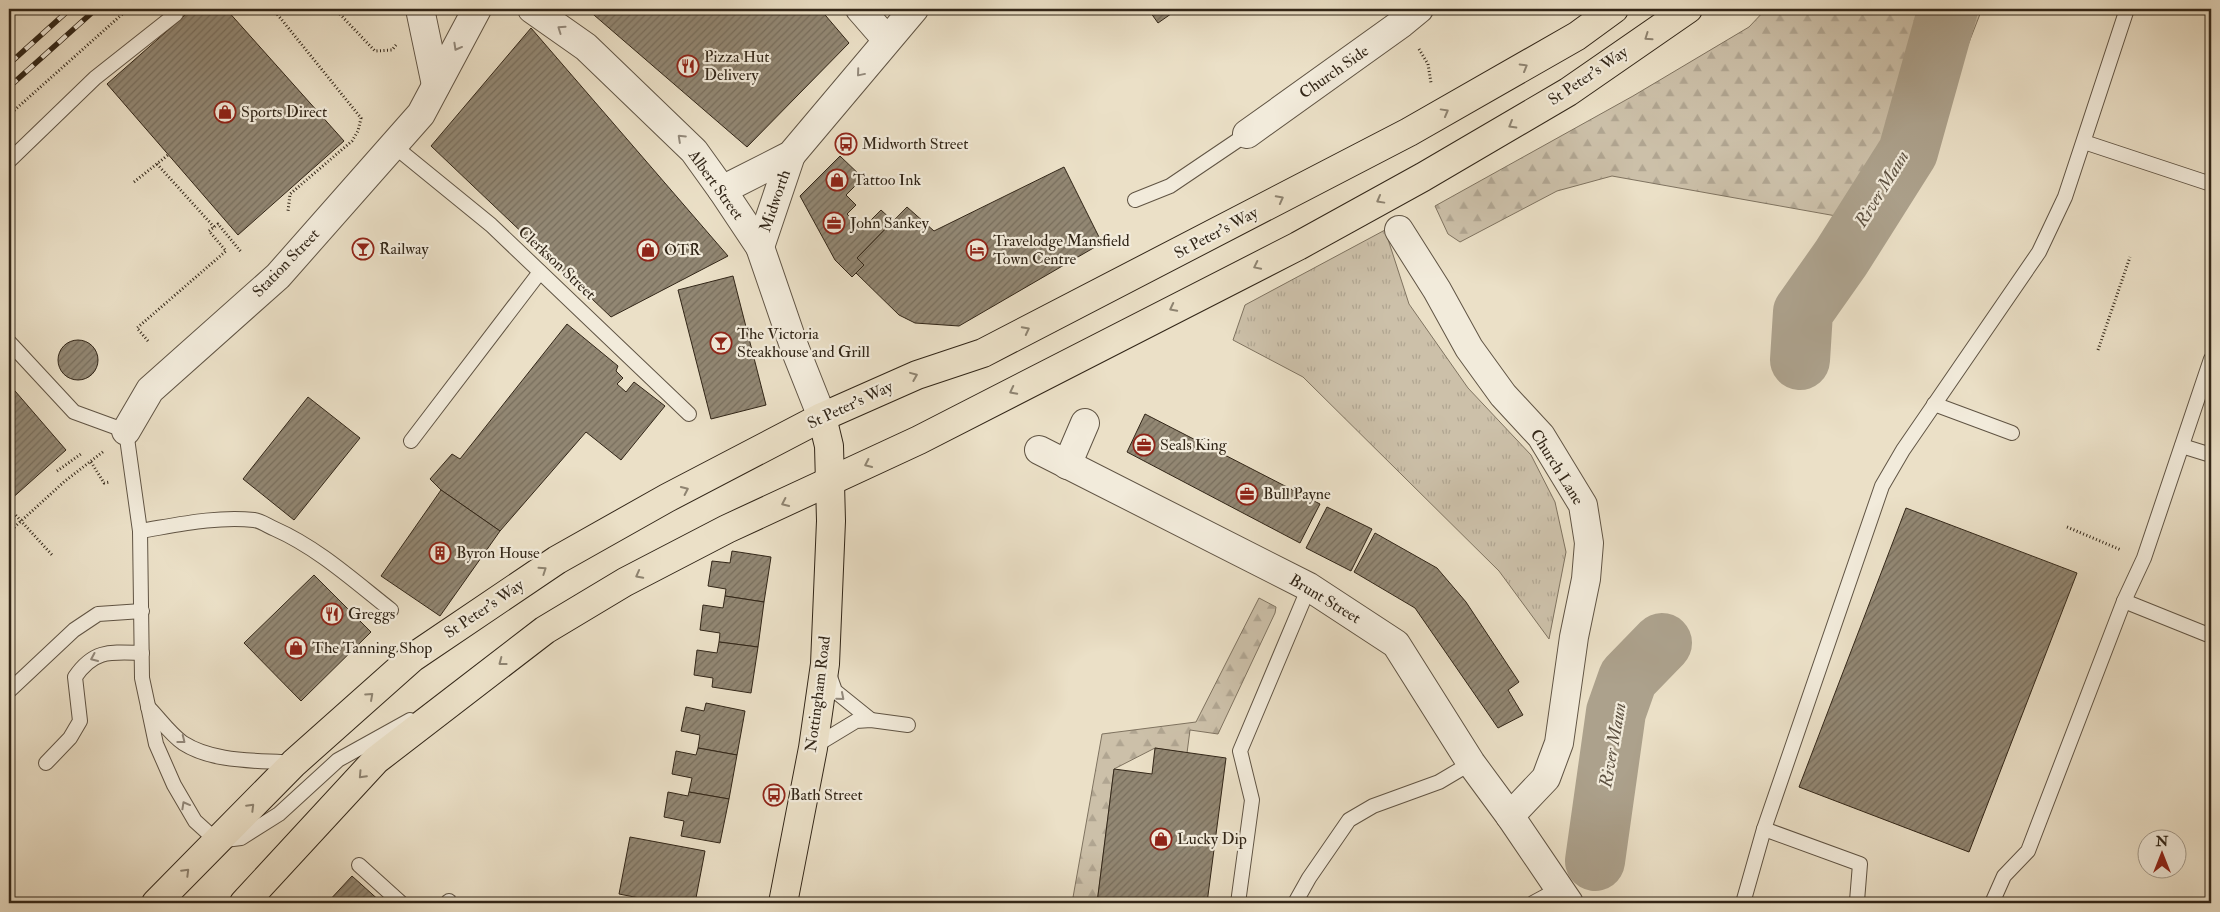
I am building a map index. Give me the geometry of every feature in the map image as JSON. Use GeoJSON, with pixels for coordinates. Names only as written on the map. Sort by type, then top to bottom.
{"type":"FeatureCollection","features":[{"type":"Feature","properties":{"kind":"highway","name":"St Peter's Way"},"geometry":{"type":"LineString","coordinates":[[156,903],[294,763],[412,658],[557,560],[667,498],[822,417],[917,375],[983,352],[1400,137],[1482,92],[1577,36],[1614,9]]}},
{"type":"Feature","properties":{"kind":"highway","name":"St Peter's Way"},"geometry":{"type":"LineString","coordinates":[[244,903],[376,760],[545,630],[625,582],[727,529],[918,440],[1298,246],[1423,177],[1568,92],[1688,9]]}},
{"type":"Feature","properties":{"kind":"highway","name":"Nottingham Road"},"geometry":{"type":"LineString","coordinates":[[783,903],[812,748],[825,664],[830,562],[829,446],[822,417]]}},
{"type":"Feature","properties":{"kind":"street"},"geometry":{"type":"LineString","coordinates":[[420,9],[436,85]]}},
{"type":"Feature","properties":{"kind":"street","name":"Station Street"},"geometry":{"type":"LineString","coordinates":[[126,431],[150,390],[278,276],[421,114],[477,9]]}},
{"type":"Feature","properties":{"kind":"street","name":"Albert Street"},"geometry":{"type":"LineString","coordinates":[[532,9],[586,47],[694,151],[722,190],[760,247],[795,349],[822,417]]}},
{"type":"Feature","properties":{"kind":"street"},"geometry":{"type":"LineString","coordinates":[[860,9],[887,40]]}},
{"type":"Feature","properties":{"kind":"street"},"geometry":{"type":"LineString","coordinates":[[722,190],[791,154],[914,9]]}},
{"type":"Feature","properties":{"kind":"street","name":"Church Side"},"geometry":{"type":"LineString","coordinates":[[1247,134],[1411,16]]}},
{"type":"Feature","properties":{"kind":"street","name":"Midworth"},"geometry":{"type":"LineString","coordinates":[[760,247],[791,154]]}},
{"type":"Feature","properties":{"kind":"street","name":"Church Lane"},"geometry":{"type":"LineString","coordinates":[[1399,230],[1437,290],[1469,348],[1502,395],[1541,436],[1583,505],[1589,543],[1586,579],[1574,636],[1559,742],[1546,778],[1510,816]]}},
{"type":"Feature","properties":{"kind":"street"},"geometry":{"type":"LineString","coordinates":[[1067,465],[1085,423]]}},
{"type":"Feature","properties":{"kind":"street","name":"Brunt Street"},"geometry":{"type":"LineString","coordinates":[[1039,450],[1309,587],[1396,644],[1471,763],[1510,816],[1564,896]]}},
{"type":"Feature","properties":{"kind":"lane"},"geometry":{"type":"LineString","coordinates":[[1743,903],[1764,829],[1882,486],[1934,404],[2039,252],[2065,197],[2126,9]]}},
{"type":"Feature","properties":{"kind":"lane"},"geometry":{"type":"LineString","coordinates":[[9,161],[95,78],[176,14]]}},
{"type":"Feature","properties":{"kind":"lane"},"geometry":{"type":"LineString","coordinates":[[1135,200],[1170,186],[1247,134]]}},
{"type":"Feature","properties":{"kind":"lane"},"geometry":{"type":"LineString","coordinates":[[2084,142],[2211,184]]}},
{"type":"Feature","properties":{"kind":"lane","name":"Clerkson Street"},"geometry":{"type":"LineString","coordinates":[[394,146],[491,225],[689,414]]}},
{"type":"Feature","properties":{"kind":"lane"},"geometry":{"type":"LineString","coordinates":[[411,441],[540,272]]}},
{"type":"Feature","properties":{"kind":"lane"},"geometry":{"type":"LineString","coordinates":[[9,342],[74,412],[126,431],[140,531],[142,678],[156,744],[174,785],[195,821],[217,841],[241,838],[279,814],[338,760],[469,687]]}},
{"type":"Feature","properties":{"kind":"lane"},"geometry":{"type":"LineString","coordinates":[[1992,903],[2004,876],[2028,851],[2124,601],[2144,558],[2211,359]]}},
{"type":"Feature","properties":{"kind":"lane"},"geometry":{"type":"LineString","coordinates":[[1934,404],[2012,434]]}},
{"type":"Feature","properties":{"kind":"lane"},"geometry":{"type":"LineString","coordinates":[[2182,446],[2211,455]]}},
{"type":"Feature","properties":{"kind":"lane"},"geometry":{"type":"LineString","coordinates":[[140,531],[231,519],[256,520],[287,534],[315,551],[391,610]]}},
{"type":"Feature","properties":{"kind":"lane"},"geometry":{"type":"LineString","coordinates":[[1238,903],[1252,800],[1240,752],[1309,587]]}},
{"type":"Feature","properties":{"kind":"lane"},"geometry":{"type":"LineString","coordinates":[[2124,601],[2211,636]]}},
{"type":"Feature","properties":{"kind":"lane"},"geometry":{"type":"LineString","coordinates":[[9,692],[74,630],[98,614],[142,611]]}},
{"type":"Feature","properties":{"kind":"lane"},"geometry":{"type":"LineString","coordinates":[[46,763],[70,738],[80,721],[75,677],[85,662],[107,652],[142,653]]}},
{"type":"Feature","properties":{"kind":"lane"},"geometry":{"type":"LineString","coordinates":[[825,664],[835,691],[870,720]]}},
{"type":"Feature","properties":{"kind":"lane"},"geometry":{"type":"LineString","coordinates":[[148,706],[182,742],[201,752],[226,758],[294,763]]}},
{"type":"Feature","properties":{"kind":"lane"},"geometry":{"type":"LineString","coordinates":[[812,748],[856,721],[870,720],[908,725]]}},
{"type":"Feature","properties":{"kind":"lane"},"geometry":{"type":"LineString","coordinates":[[1296,903],[1309,878],[1349,820],[1373,806],[1439,782],[1471,763]]}},
{"type":"Feature","properties":{"kind":"lane"},"geometry":{"type":"LineString","coordinates":[[1764,829],[1860,864],[1858,901]]}},
{"type":"Feature","properties":{"kind":"lane"},"geometry":{"type":"LineString","coordinates":[[359,865],[401,903]]}},
{"type":"Feature","properties":{"kind":"lane"},"geometry":{"type":"LineString","coordinates":[[1533,903],[1564,896]]}},
{"type":"Feature","properties":{"kind":"path"},"geometry":{"type":"LineString","coordinates":[[9,115],[128,9]]}},
{"type":"Feature","properties":{"kind":"path"},"geometry":{"type":"LineString","coordinates":[[273,9],[361,118],[358,131],[352,141],[290,194],[288,211]]}},
{"type":"Feature","properties":{"kind":"path"},"geometry":{"type":"LineString","coordinates":[[335,9],[375,51],[392,50],[401,39]]}},
{"type":"Feature","properties":{"kind":"path"},"geometry":{"type":"LineString","coordinates":[[1411,16],[1428,64],[1432,86]]}},
{"type":"Feature","properties":{"kind":"path"},"geometry":{"type":"LineString","coordinates":[[134,182],[168,155]]}},
{"type":"Feature","properties":{"kind":"path"},"geometry":{"type":"LineString","coordinates":[[157,164],[214,227]]}},
{"type":"Feature","properties":{"kind":"path"},"geometry":{"type":"LineString","coordinates":[[148,341],[137,328],[226,251],[209,232],[214,227],[218,224],[242,253]]}},
{"type":"Feature","properties":{"kind":"path"},"geometry":{"type":"LineString","coordinates":[[2098,350],[2130,257]]}},
{"type":"Feature","properties":{"kind":"path"},"geometry":{"type":"LineString","coordinates":[[9,532],[65,481],[91,462],[126,431]]}},
{"type":"Feature","properties":{"kind":"path"},"geometry":{"type":"LineString","coordinates":[[57,471],[80,454]]}},
{"type":"Feature","properties":{"kind":"path"},"geometry":{"type":"LineString","coordinates":[[91,462],[104,483]]}},
{"type":"Feature","properties":{"kind":"path"},"geometry":{"type":"LineString","coordinates":[[11,510],[53,556]]}},
{"type":"Feature","properties":{"kind":"path"},"geometry":{"type":"LineString","coordinates":[[2067,527],[2124,551]]}},
{"type":"Feature","properties":{"kind":"green space"},"geometry":{"type":"Polygon","coordinates":[[[1766,9],[1982,9],[1920,168],[1881,224],[1612,176],[1557,191],[1460,242],[1448,234],[1435,206],[1633,96],[1749,27],[1766,9]]]}},
{"type":"Feature","properties":{"kind":"green space"},"geometry":{"type":"Polygon","coordinates":[[[1385,230],[1409,304],[1468,388],[1531,455],[1555,502],[1566,552],[1549,639],[1499,571],[1303,377],[1233,340],[1245,305],[1385,230]]]}},
{"type":"Feature","properties":{"kind":"green space"},"geometry":{"type":"Polygon","coordinates":[[[1259,598],[1276,607],[1275,613],[1218,734],[1190,730],[1187,753],[1155,748],[1114,769],[1097,903],[1072,903],[1102,734],[1196,722],[1259,598]]]}},
{"type":"Feature","properties":{"kind":"building","name":"Sports Direct"},"geometry":{"type":"Polygon","coordinates":[[[192,9],[226,9],[344,141],[238,235],[107,84],[192,9]]]}},
{"type":"Feature","properties":{"kind":"building"},"geometry":{"type":"Polygon","coordinates":[[[587,9],[820,9],[849,43],[747,147],[587,9]]]}},
{"type":"Feature","properties":{"kind":"building"},"geometry":{"type":"Polygon","coordinates":[[[1148,9],[1178,9],[1158,23],[1148,9]]]}},
{"type":"Feature","properties":{"kind":"building"},"geometry":{"type":"Polygon","coordinates":[[[531,28],[728,256],[611,317],[431,146],[531,28]]]}},
{"type":"Feature","properties":{"kind":"building"},"geometry":{"type":"Polygon","coordinates":[[[840,156],[863,178],[846,195],[856,205],[847,214],[862,229],[881,210],[893,221],[857,258],[864,265],[852,277],[835,260],[800,196],[840,156]]]}},
{"type":"Feature","properties":{"kind":"building","name":"Travelodge Mansfield Town Centre"},"geometry":{"type":"Polygon","coordinates":[[[1064,167],[1102,243],[959,326],[915,323],[899,315],[856,273],[864,265],[857,258],[907,207],[934,231],[1064,167]]]}},
{"type":"Feature","properties":{"kind":"building","name":"The Victoria Steakhouse and Grill"},"geometry":{"type":"Polygon","coordinates":[[[733,276],[766,405],[711,419],[678,290],[733,276]]]}},
{"type":"Feature","properties":{"kind":"building"},"geometry":{"type":"Polygon","coordinates":[[[567,324],[618,366],[616,371],[623,378],[617,384],[626,392],[634,382],[665,406],[621,460],[586,432],[500,531],[441,490],[430,479],[452,454],[460,459],[567,324]]]}},
{"type":"Feature","properties":{"kind":"building"},"geometry":{"type":"Polygon","coordinates":[[[82,340],[89,343],[95,349],[98,360],[97,368],[89,377],[82,380],[74,380],[67,377],[59,368],[58,356],[61,349],[70,341],[82,340]]]}},
{"type":"Feature","properties":{"kind":"building"},"geometry":{"type":"Polygon","coordinates":[[[9,384],[66,450],[9,501],[9,384]]]}},
{"type":"Feature","properties":{"kind":"building"},"geometry":{"type":"Polygon","coordinates":[[[308,397],[360,438],[294,520],[243,479],[308,397]]]}},
{"type":"Feature","properties":{"kind":"building"},"geometry":{"type":"Polygon","coordinates":[[[1145,414],[1320,504],[1300,543],[1127,452],[1145,414]]]}},
{"type":"Feature","properties":{"kind":"building","name":"Byron House"},"geometry":{"type":"Polygon","coordinates":[[[441,490],[500,531],[440,616],[381,576],[441,490]]]}},
{"type":"Feature","properties":{"kind":"building"},"geometry":{"type":"Polygon","coordinates":[[[1327,507],[1372,529],[1351,571],[1306,548],[1327,507]]]}},
{"type":"Feature","properties":{"kind":"building"},"geometry":{"type":"Polygon","coordinates":[[[1906,508],[2077,573],[1969,852],[1799,787],[1906,508]]]}},
{"type":"Feature","properties":{"kind":"building"},"geometry":{"type":"Polygon","coordinates":[[[1375,533],[1437,568],[1466,602],[1519,682],[1508,690],[1523,715],[1498,728],[1415,608],[1354,572],[1375,533]]]}},
{"type":"Feature","properties":{"kind":"building"},"geometry":{"type":"Polygon","coordinates":[[[732,551],[771,557],[764,602],[725,596],[726,589],[708,586],[712,561],[730,563],[732,551]]]}},
{"type":"Feature","properties":{"kind":"building"},"geometry":{"type":"Polygon","coordinates":[[[314,575],[371,632],[301,701],[244,643],[314,575]]]}},
{"type":"Feature","properties":{"kind":"building"},"geometry":{"type":"Polygon","coordinates":[[[725,596],[764,602],[758,647],[719,642],[720,633],[700,630],[703,605],[723,608],[725,596]]]}},
{"type":"Feature","properties":{"kind":"building"},"geometry":{"type":"Polygon","coordinates":[[[719,642],[758,647],[751,693],[712,687],[713,678],[694,675],[697,650],[717,653],[719,642]]]}},
{"type":"Feature","properties":{"kind":"building"},"geometry":{"type":"Polygon","coordinates":[[[706,703],[745,711],[737,755],[698,748],[700,735],[681,731],[686,707],[704,711],[706,703]]]}},
{"type":"Feature","properties":{"kind":"building"},"geometry":{"type":"Polygon","coordinates":[[[698,748],[737,755],[729,799],[689,792],[692,778],[672,774],[676,751],[696,755],[698,748]]]}},
{"type":"Feature","properties":{"kind":"building","name":"Lucky Dip"},"geometry":{"type":"Polygon","coordinates":[[[1155,748],[1226,758],[1207,903],[1097,903],[1114,769],[1152,774],[1155,748]]]}},
{"type":"Feature","properties":{"kind":"building"},"geometry":{"type":"Polygon","coordinates":[[[668,792],[688,796],[689,792],[729,799],[720,843],[681,836],[684,821],[664,817],[668,792]]]}},
{"type":"Feature","properties":{"kind":"building"},"geometry":{"type":"Polygon","coordinates":[[[630,837],[705,851],[695,903],[665,903],[619,894],[630,837]]]}},
{"type":"Feature","properties":{"kind":"building"},"geometry":{"type":"Polygon","coordinates":[[[352,876],[382,903],[327,903],[352,876]]]}},
{"type":"Feature","properties":{"kind":"waterway","name":"River Maun"},"geometry":{"type":"LineString","coordinates":[[1800,360],[1803,312],[1841,258],[1908,152],[1948,9]]}},
{"type":"Feature","properties":{"kind":"waterway","name":"River Maun"},"geometry":{"type":"LineString","coordinates":[[1595,861],[1616,712],[1628,678],[1662,643]]}},
{"type":"Feature","properties":{"kind":"railway"},"geometry":{"type":"LineString","coordinates":[[9,64],[70,9]]}},
{"type":"Feature","properties":{"kind":"railway"},"geometry":{"type":"LineString","coordinates":[[9,87],[96,9]]}},
{"type":"Feature","properties":{"kind":"place","name":"Pizza Hut Delivery"},"geometry":{"type":"Point","coordinates":[688,66]}},
{"type":"Feature","properties":{"kind":"place","name":"Sports Direct"},"geometry":{"type":"Point","coordinates":[225,112]}},
{"type":"Feature","properties":{"kind":"place","name":"Midworth Street"},"geometry":{"type":"Point","coordinates":[846,144]}},
{"type":"Feature","properties":{"kind":"place","name":"Tattoo Ink"},"geometry":{"type":"Point","coordinates":[837,180]}},
{"type":"Feature","properties":{"kind":"place","name":"John Sankey"},"geometry":{"type":"Point","coordinates":[834,223]}},
{"type":"Feature","properties":{"kind":"place","name":"Railway"},"geometry":{"type":"Point","coordinates":[363,249]}},
{"type":"Feature","properties":{"kind":"place","name":"OTR"},"geometry":{"type":"Point","coordinates":[648,250]}},
{"type":"Feature","properties":{"kind":"place","name":"Travelodge Mansfield Town Centre"},"geometry":{"type":"Point","coordinates":[977,250]}},
{"type":"Feature","properties":{"kind":"place","name":"The Victoria Steakhouse and Grill"},"geometry":{"type":"Point","coordinates":[721,343]}},
{"type":"Feature","properties":{"kind":"place","name":"Seals King"},"geometry":{"type":"Point","coordinates":[1144,445]}},
{"type":"Feature","properties":{"kind":"place","name":"Bull Payne"},"geometry":{"type":"Point","coordinates":[1247,494]}},
{"type":"Feature","properties":{"kind":"place","name":"Byron House"},"geometry":{"type":"Point","coordinates":[440,553]}},
{"type":"Feature","properties":{"kind":"place","name":"Greggs"},"geometry":{"type":"Point","coordinates":[332,614]}},
{"type":"Feature","properties":{"kind":"place","name":"The Tanning Shop"},"geometry":{"type":"Point","coordinates":[296,648]}},
{"type":"Feature","properties":{"kind":"place","name":"Bath Street"},"geometry":{"type":"Point","coordinates":[774,795]}},
{"type":"Feature","properties":{"kind":"place","name":"Lucky Dip"},"geometry":{"type":"Point","coordinates":[1161,839]}}]}
